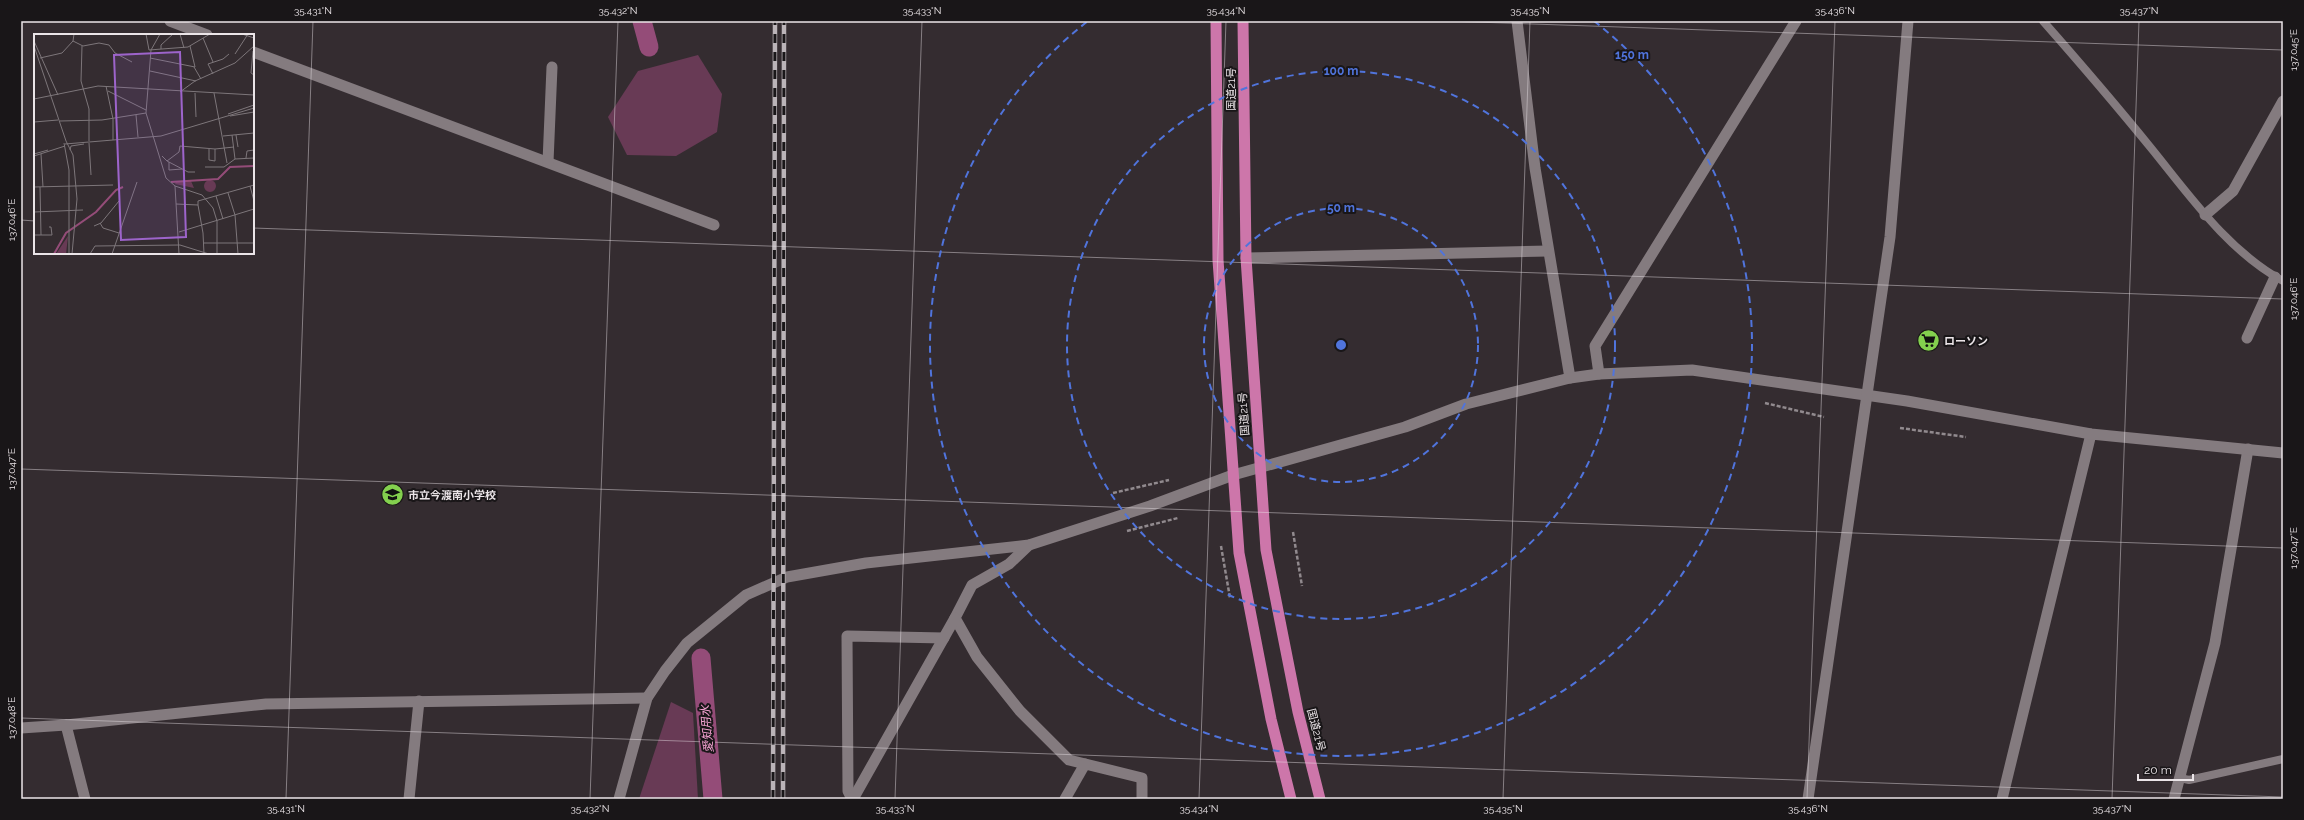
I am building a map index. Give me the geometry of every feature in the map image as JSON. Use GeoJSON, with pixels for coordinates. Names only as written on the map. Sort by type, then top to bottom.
{"type":"FeatureCollection","features":[{"type":"Feature","properties":{"kind":"highway","name":"国道21号"},"geometry":{"type":"LineString","coordinates":[[1216,21],[1218,260],[1239,553],[1271,719],[1291,799]]}},
{"type":"Feature","properties":{"kind":"highway","name":"国道21号"},"geometry":{"type":"LineString","coordinates":[[1243,21],[1246,258],[1268,558],[1298,712],[1320,799]]}},
{"type":"Feature","properties":{"kind":"street"},"geometry":{"type":"LineString","coordinates":[[170,21],[204,34]]}},
{"type":"Feature","properties":{"kind":"street"},"geometry":{"type":"LineString","coordinates":[[1517,21],[1535,168],[1570,378]]}},
{"type":"Feature","properties":{"kind":"street"},"geometry":{"type":"LineString","coordinates":[[1599,374],[1595,346],[1796,21]]}},
{"type":"Feature","properties":{"kind":"street"},"geometry":{"type":"LineString","coordinates":[[1808,799],[1890,237],[1908,21]]}},
{"type":"Feature","properties":{"kind":"street"},"geometry":{"type":"LineString","coordinates":[[254,52],[714,225]]}},
{"type":"Feature","properties":{"kind":"street"},"geometry":{"type":"LineString","coordinates":[[548,162],[552,67]]}},
{"type":"Feature","properties":{"kind":"street"},"geometry":{"type":"LineString","coordinates":[[2206,215],[2233,191],[2283,101]]}},
{"type":"Feature","properties":{"kind":"street"},"geometry":{"type":"LineString","coordinates":[[1246,258],[1548,251]]}},
{"type":"Feature","properties":{"kind":"street"},"geometry":{"type":"LineString","coordinates":[[2247,338],[2279,279]]}},
{"type":"Feature","properties":{"kind":"street"},"geometry":{"type":"LineString","coordinates":[[619,799],[647,698],[687,643],[746,596],[787,577],[866,563],[1029,545],[1150,506],[1233,475],[1404,427],[1466,404],[1570,378],[1599,374],[1692,370],[1868,395],[2091,434],[2283,453]]}},
{"type":"Feature","properties":{"kind":"street"},"geometry":{"type":"LineString","coordinates":[[2002,799],[2091,434]]}},
{"type":"Feature","properties":{"kind":"street"},"geometry":{"type":"LineString","coordinates":[[2174,799],[2215,643],[2248,449]]}},
{"type":"Feature","properties":{"kind":"street"},"geometry":{"type":"LineString","coordinates":[[944,638],[847,636],[848,791],[853,799],[944,638],[972,585],[1009,564],[1029,545]]}},
{"type":"Feature","properties":{"kind":"street"},"geometry":{"type":"LineString","coordinates":[[955,618],[977,657],[1020,711],[1069,760],[1142,778],[1142,799]]}},
{"type":"Feature","properties":{"kind":"street"},"geometry":{"type":"LineString","coordinates":[[21,728],[66,725],[266,704],[647,698]]}},
{"type":"Feature","properties":{"kind":"street"},"geometry":{"type":"LineString","coordinates":[[409,799],[419,701]]}},
{"type":"Feature","properties":{"kind":"street"},"geometry":{"type":"LineString","coordinates":[[66,725],[85,799]]}},
{"type":"Feature","properties":{"kind":"street"},"geometry":{"type":"LineString","coordinates":[[1065,799],[1085,764]]}},
{"type":"Feature","properties":{"kind":"lane"},"geometry":{"type":"LineString","coordinates":[[2043,21],[2096,81],[2206,215],[2238,248],[2279,279]]}},
{"type":"Feature","properties":{"kind":"lane"},"geometry":{"type":"LineString","coordinates":[[2180,778],[2189,780],[2283,759]]}},
{"type":"Feature","properties":{"kind":"path"},"geometry":{"type":"LineString","coordinates":[[1765,403],[1824,417]]}},
{"type":"Feature","properties":{"kind":"path"},"geometry":{"type":"LineString","coordinates":[[1900,428],[1966,437]]}},
{"type":"Feature","properties":{"kind":"path"},"geometry":{"type":"LineString","coordinates":[[1113,493],[1169,480]]}},
{"type":"Feature","properties":{"kind":"path"},"geometry":{"type":"LineString","coordinates":[[1127,531],[1178,518]]}},
{"type":"Feature","properties":{"kind":"path"},"geometry":{"type":"LineString","coordinates":[[1294,532],[1302,586]]}},
{"type":"Feature","properties":{"kind":"path"},"geometry":{"type":"LineString","coordinates":[[1221,546],[1230,598]]}},
{"type":"Feature","properties":{"kind":"shaded area"},"geometry":{"type":"Polygon","coordinates":[[[698,55],[722,94],[717,132],[676,156],[627,155],[608,117],[638,71],[698,55]]]}},
{"type":"Feature","properties":{"kind":"shaded area"},"geometry":{"type":"Polygon","coordinates":[[[671,702],[693,713],[698,799],[639,799],[671,702]]]}},
{"type":"Feature","properties":{"kind":"waterway","name":"愛知用水"},"geometry":{"type":"LineString","coordinates":[[642,21],[649,47]]}},
{"type":"Feature","properties":{"kind":"waterway","name":"愛知用水"},"geometry":{"type":"LineString","coordinates":[[701,658],[713,799]]}},
{"type":"Feature","properties":{"kind":"railway"},"geometry":{"type":"LineString","coordinates":[[773,799],[775,21]]}},
{"type":"Feature","properties":{"kind":"railway"},"geometry":{"type":"LineString","coordinates":[[783,799],[784,21]]}},
{"type":"Feature","properties":{"kind":"place","name":"ローソン"},"geometry":{"type":"Point","coordinates":[1928,341]}},
{"type":"Feature","properties":{"kind":"place","name":"市立今渡南小学校"},"geometry":{"type":"Point","coordinates":[392,495]}}]}
